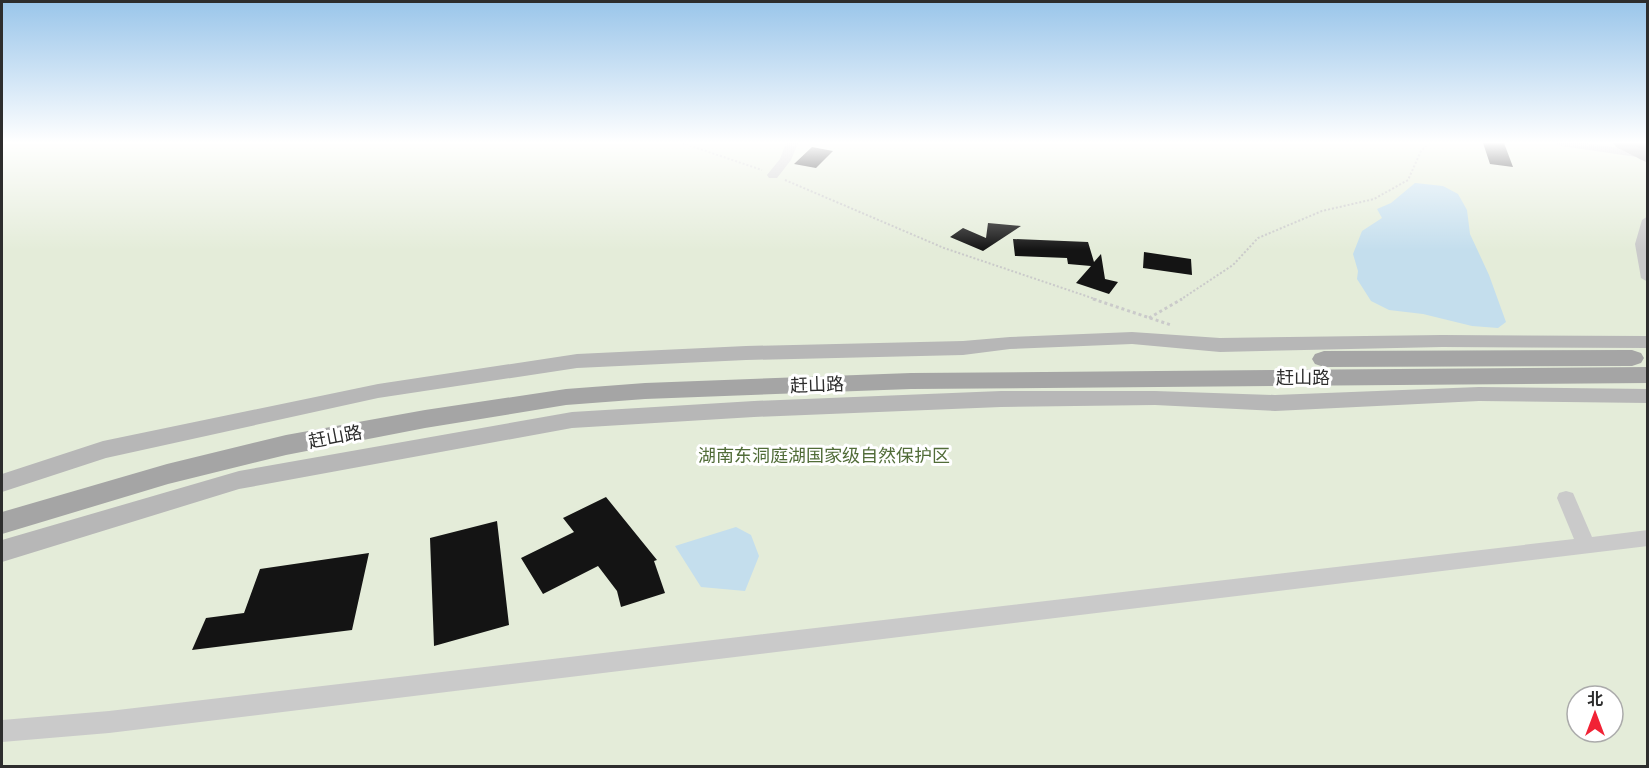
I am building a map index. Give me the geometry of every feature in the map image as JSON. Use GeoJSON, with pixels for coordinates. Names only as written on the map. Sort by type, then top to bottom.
{"type":"FeatureCollection","features":[{"type":"Feature","properties":{"kind":"main road"},"geometry":{"type":"LineString","coordinates":[[2,483],[103,450],[378,391],[577,361],[746,353],[963,348],[1010,343],[1132,338],[1190,345],[1442,341],[1647,342]]}},
{"type":"Feature","properties":{"kind":"main road","name":"赶山路"},"geometry":{"type":"LineString","coordinates":[[2,523],[167,474],[286,445],[425,419],[566,397],[645,391],[911,381],[1584,366],[1647,358]]}},
{"type":"Feature","properties":{"kind":"main road","name":"赶山路"},"geometry":{"type":"LineString","coordinates":[[2,505],[121,470],[264,435],[422,404],[602,378],[724,371],[975,365],[1500,367]]}},
{"type":"Feature","properties":{"kind":"main road","name":"赶山路"},"geometry":{"type":"LineString","coordinates":[[1584,366],[1647,375]]}},
{"type":"Feature","properties":{"kind":"main road"},"geometry":{"type":"LineString","coordinates":[[2,551],[239,480],[572,420],[754,409],[1001,399],[1155,398],[1275,403],[1479,393],[1647,396]]}},
{"type":"Feature","properties":{"kind":"street"},"geometry":{"type":"LineString","coordinates":[[1647,220],[1642,244],[1644,271],[1647,278]]}},
{"type":"Feature","properties":{"kind":"street"},"geometry":{"type":"LineString","coordinates":[[1566,498],[1586,545]]}},
{"type":"Feature","properties":{"kind":"street"},"geometry":{"type":"LineString","coordinates":[[2,730],[121,721],[1645,539]]}},
{"type":"Feature","properties":{"kind":"path"},"geometry":{"type":"LineString","coordinates":[[782,179],[944,248],[1176,327]]}},
{"type":"Feature","properties":{"kind":"path"},"geometry":{"type":"LineString","coordinates":[[1149,318],[1203,287],[1233,265],[1258,238],[1322,211],[1374,199],[1409,179]]}},
{"type":"Feature","properties":{"kind":"green space","name":"湖南东洞庭湖国家级自然保护区"},"geometry":{"type":"Polygon","coordinates":[[[2,179],[1647,179],[1647,766],[2,766],[2,179]]]}},
{"type":"Feature","properties":{"kind":"water"},"geometry":{"type":"Polygon","coordinates":[[[1415,183],[1443,186],[1458,194],[1467,210],[1470,234],[1489,275],[1506,322],[1498,328],[1472,326],[1423,314],[1389,310],[1371,301],[1357,279],[1358,271],[1353,254],[1362,231],[1382,218],[1377,209],[1391,203],[1415,183]]]}},
{"type":"Feature","properties":{"kind":"water"},"geometry":{"type":"Polygon","coordinates":[[[736,527],[751,535],[759,556],[745,591],[701,587],[675,546],[736,527]]]}},
{"type":"Feature","properties":{"kind":"building"},"geometry":{"type":"Polygon","coordinates":[[[988,223],[1021,226],[983,251],[950,237],[963,228],[986,238],[988,223]]]}},
{"type":"Feature","properties":{"kind":"building"},"geometry":{"type":"Polygon","coordinates":[[[1013,239],[1088,242],[1094,262],[1101,254],[1105,279],[1118,282],[1109,294],[1076,283],[1091,266],[1068,264],[1067,258],[1015,256],[1013,239]]]}},
{"type":"Feature","properties":{"kind":"building"},"geometry":{"type":"Polygon","coordinates":[[[1144,252],[1191,259],[1192,275],[1143,268],[1144,252]]]}},
{"type":"Feature","properties":{"kind":"building"},"geometry":{"type":"Polygon","coordinates":[[[606,497],[657,560],[654,561],[665,593],[621,607],[617,591],[598,566],[543,594],[521,558],[574,532],[563,518],[606,497]]]}},
{"type":"Feature","properties":{"kind":"building"},"geometry":{"type":"Polygon","coordinates":[[[497,521],[509,625],[434,646],[430,538],[497,521]]]}},
{"type":"Feature","properties":{"kind":"building"},"geometry":{"type":"Polygon","coordinates":[[[369,553],[352,630],[192,650],[206,618],[244,613],[260,569],[369,553]]]}}]}
